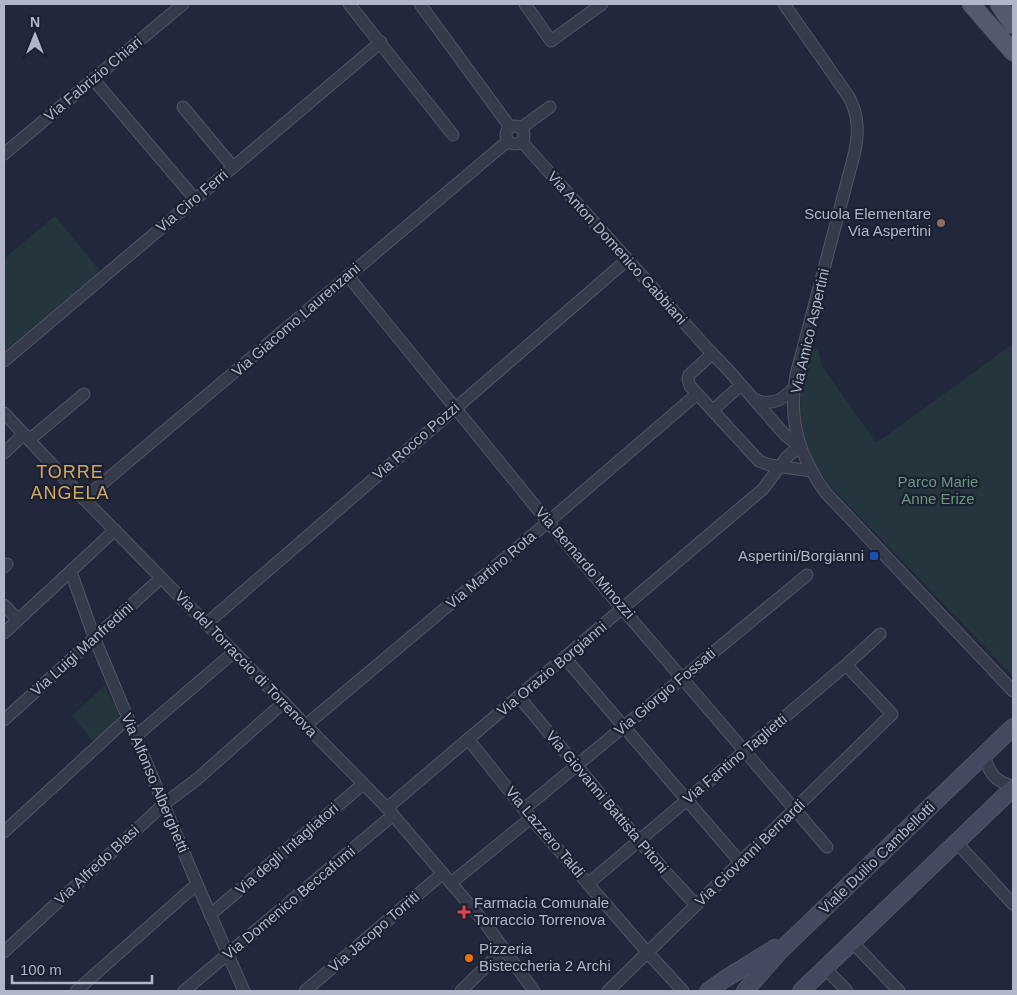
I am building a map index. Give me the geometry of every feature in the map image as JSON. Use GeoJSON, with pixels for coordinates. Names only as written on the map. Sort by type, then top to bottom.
{"type":"FeatureCollection","features":[{"type":"Feature","properties":{"kind":"main road"},"geometry":{"type":"LineString","coordinates":[[971,4],[1013,51]]}},
{"type":"Feature","properties":{"kind":"main road"},"geometry":{"type":"LineString","coordinates":[[983,4],[1013,51]]}},
{"type":"Feature","properties":{"kind":"main road"},"geometry":{"type":"LineString","coordinates":[[999,4],[1013,25]]}},
{"type":"Feature","properties":{"kind":"main road"},"geometry":{"type":"LineString","coordinates":[[1010,4],[1013,10]]}},
{"type":"Feature","properties":{"kind":"main road","name":"Viale Duilio Cambellotti"},"geometry":{"type":"LineString","coordinates":[[744,991],[767,964],[1009,731]]}},
{"type":"Feature","properties":{"kind":"main road"},"geometry":{"type":"LineString","coordinates":[[801,991],[957,843],[1013,787]]}},
{"type":"Feature","properties":{"kind":"main road"},"geometry":{"type":"LineString","coordinates":[[708,991],[796,936]]}},
{"type":"Feature","properties":{"kind":"street","name":"Via Fabrizio Chiari"},"geometry":{"type":"LineString","coordinates":[[4,154],[183,4]]}},
{"type":"Feature","properties":{"kind":"street"},"geometry":{"type":"LineString","coordinates":[[349,4],[454,135]]}},
{"type":"Feature","properties":{"kind":"street"},"geometry":{"type":"LineString","coordinates":[[420,4],[516,128],[524,133],[522,142],[513,144],[508,141],[506,135],[516,128],[550,106]]}},
{"type":"Feature","properties":{"kind":"street"},"geometry":{"type":"LineString","coordinates":[[525,4],[551,41],[602,4]]}},
{"type":"Feature","properties":{"kind":"street","name":"Via Amico Aspertini"},"geometry":{"type":"LineString","coordinates":[[784,4],[849,97],[855,113],[858,131],[856,149],[799,361],[794,388],[794,418],[800,446],[811,471],[830,498],[1013,691]]}},
{"type":"Feature","properties":{"kind":"street","name":"Via Ciro Ferri"},"geometry":{"type":"LineString","coordinates":[[4,361],[381,42]]}},
{"type":"Feature","properties":{"kind":"street"},"geometry":{"type":"LineString","coordinates":[[93,79],[195,199]]}},
{"type":"Feature","properties":{"kind":"street"},"geometry":{"type":"LineString","coordinates":[[183,107],[233,167]]}},
{"type":"Feature","properties":{"kind":"street","name":"Via Giacomo Laurenzani"},"geometry":{"type":"LineString","coordinates":[[84,499],[508,141]]}},
{"type":"Feature","properties":{"kind":"street","name":"Via Anton Domenico Gabbiani"},"geometry":{"type":"LineString","coordinates":[[522,142],[712,354],[716,356],[789,440],[800,446]]}},
{"type":"Feature","properties":{"kind":"street","name":"Via Rocco Pozzi"},"geometry":{"type":"LineString","coordinates":[[206,624],[628,259]]}},
{"type":"Feature","properties":{"kind":"street","name":"Via Bernardo Minozzi"},"geometry":{"type":"LineString","coordinates":[[348,276],[548,522],[827,847]]}},
{"type":"Feature","properties":{"kind":"street"},"geometry":{"type":"LineString","coordinates":[[712,354],[689,376],[688,383],[697,394],[714,410],[759,461],[770,465],[811,471]]}},
{"type":"Feature","properties":{"kind":"street"},"geometry":{"type":"LineString","coordinates":[[714,410],[741,385]]}},
{"type":"Feature","properties":{"kind":"street"},"geometry":{"type":"LineString","coordinates":[[754,400],[769,403],[777,402],[794,388]]}},
{"type":"Feature","properties":{"kind":"street"},"geometry":{"type":"LineString","coordinates":[[4,453],[84,394]]}},
{"type":"Feature","properties":{"kind":"street","name":"Via Martino Rota"},"geometry":{"type":"LineString","coordinates":[[306,725],[697,394]]}},
{"type":"Feature","properties":{"kind":"street","name":"Via del Torraccio di Torrenova"},"geometry":{"type":"LineString","coordinates":[[4,413],[84,499],[390,812],[483,920],[534,991]]}},
{"type":"Feature","properties":{"kind":"street","name":"Via Orazio Borgianni"},"geometry":{"type":"LineString","coordinates":[[390,812],[468,739],[763,489],[790,454],[800,446]]}},
{"type":"Feature","properties":{"kind":"street"},"geometry":{"type":"LineString","coordinates":[[4,634],[115,530]]}},
{"type":"Feature","properties":{"kind":"street","name":"Via Alfonso Alberghetti"},"geometry":{"type":"LineString","coordinates":[[71,572],[94,637],[210,915],[244,991]]}},
{"type":"Feature","properties":{"kind":"street","name":"Via Giorgio Fossati"},"geometry":{"type":"LineString","coordinates":[[451,883],[527,814],[576,766],[807,575]]}},
{"type":"Feature","properties":{"kind":"street","name":"Via Luigi Manfredini"},"geometry":{"type":"LineString","coordinates":[[4,720],[161,578]]}},
{"type":"Feature","properties":{"kind":"street"},"geometry":{"type":"LineString","coordinates":[[4,604],[18,620]]}},
{"type":"Feature","properties":{"kind":"street","name":"Via Fantino Taglietti"},"geometry":{"type":"LineString","coordinates":[[589,883],[880,634]]}},
{"type":"Feature","properties":{"kind":"street"},"geometry":{"type":"LineString","coordinates":[[136,736],[234,652]]}},
{"type":"Feature","properties":{"kind":"street"},"geometry":{"type":"LineString","coordinates":[[565,658],[740,862]]}},
{"type":"Feature","properties":{"kind":"street","name":"Via Giovanni Bernardi"},"geometry":{"type":"LineString","coordinates":[[608,991],[892,714],[846,665]]}},
{"type":"Feature","properties":{"kind":"street","name":"Via Giovanni Battista Pitoni"},"geometry":{"type":"LineString","coordinates":[[519,697],[638,840],[696,905]]}},
{"type":"Feature","properties":{"kind":"street","name":"Via Alfredo Blasi"},"geometry":{"type":"LineString","coordinates":[[4,952],[164,804],[196,780],[284,702]]}},
{"type":"Feature","properties":{"kind":"street"},"geometry":{"type":"LineString","coordinates":[[4,832],[128,718]]}},
{"type":"Feature","properties":{"kind":"street","name":"Via Lazzero Taldi"},"geometry":{"type":"LineString","coordinates":[[468,739],[527,814],[683,991]]}},
{"type":"Feature","properties":{"kind":"street"},"geometry":{"type":"LineString","coordinates":[[984,754],[993,776],[1002,783],[1013,787]]}},
{"type":"Feature","properties":{"kind":"street","name":"Via degli Intagliatori"},"geometry":{"type":"LineString","coordinates":[[210,915],[363,784]]}},
{"type":"Feature","properties":{"kind":"street","name":"Via Domenico Beccafumi"},"geometry":{"type":"LineString","coordinates":[[184,991],[390,812]]}},
{"type":"Feature","properties":{"kind":"street"},"geometry":{"type":"LineString","coordinates":[[957,843],[1013,904]]}},
{"type":"Feature","properties":{"kind":"street","name":"Via Jacopo Torriti"},"geometry":{"type":"LineString","coordinates":[[305,991],[443,873]]}},
{"type":"Feature","properties":{"kind":"street"},"geometry":{"type":"LineString","coordinates":[[76,991],[197,884]]}},
{"type":"Feature","properties":{"kind":"street"},"geometry":{"type":"LineString","coordinates":[[852,942],[899,991]]}},
{"type":"Feature","properties":{"kind":"street"},"geometry":{"type":"LineString","coordinates":[[461,991],[504,949]]}},
{"type":"Feature","properties":{"kind":"street"},"geometry":{"type":"LineString","coordinates":[[826,968],[847,991]]}},
{"type":"Feature","properties":{"kind":"green space"},"geometry":{"type":"Polygon","coordinates":[[[55,216],[100,271],[4,352],[4,259],[55,216]]]}},
{"type":"Feature","properties":{"kind":"green space","name":"Parco Marie Anne Erize"},"geometry":{"type":"Polygon","coordinates":[[[1013,344],[1013,676],[833,489],[803,444],[800,410],[803,370],[810,347],[818,349],[822,366],[876,443],[1013,344]]]}},
{"type":"Feature","properties":{"kind":"green space"},"geometry":{"type":"Polygon","coordinates":[[[105,685],[118,711],[118,720],[95,742],[72,716],[105,685]]]}},
{"type":"Feature","properties":{"kind":"place","name":"Scuola Elementare Via Aspertini"},"geometry":{"type":"Point","coordinates":[941,223]}},
{"type":"Feature","properties":{"kind":"place","name":"Aspertini/Borgianni"},"geometry":{"type":"Point","coordinates":[874,556]}},
{"type":"Feature","properties":{"kind":"place","name":"Farmacia Comunale Torraccio Torrenova"},"geometry":{"type":"Point","coordinates":[464,912]}},
{"type":"Feature","properties":{"kind":"place","name":"Pizzeria Bisteccheria 2 Archi"},"geometry":{"type":"Point","coordinates":[469,958]}},
{"type":"Feature","properties":{"kind":"district","name":"TORRE ANGELA"},"geometry":{"type":"Point","coordinates":[70,482]}}]}
